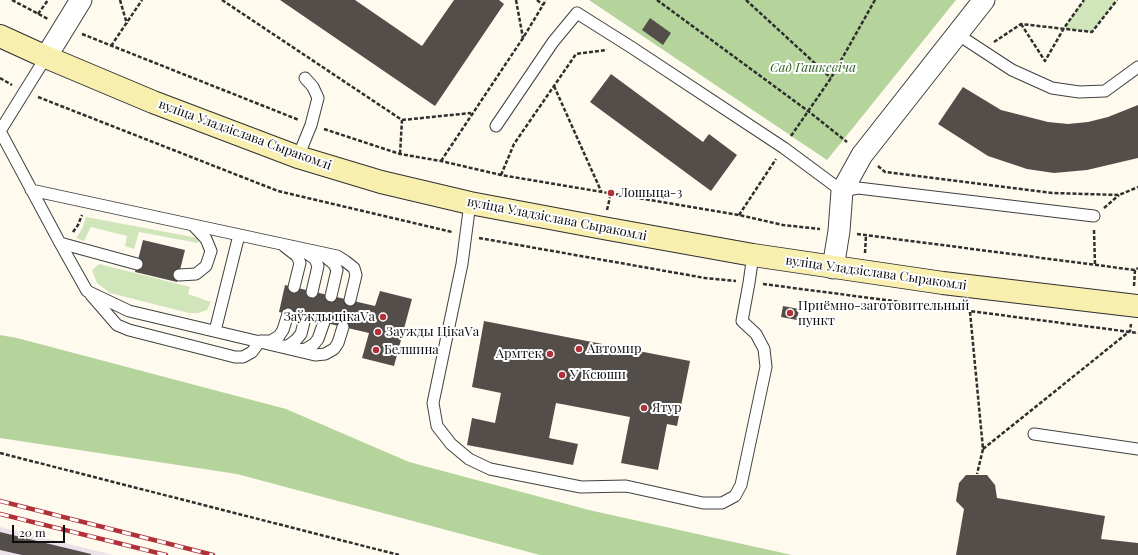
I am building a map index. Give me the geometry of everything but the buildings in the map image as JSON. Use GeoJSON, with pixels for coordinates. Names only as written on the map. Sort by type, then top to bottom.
{"type":"FeatureCollection","features":[{"type":"Feature","properties":{"kind":"street"},"geometry":{"type":"LineString","coordinates":[[46,57],[81,0]]}},
{"type":"Feature","properties":{"kind":"street"},"geometry":{"type":"LineString","coordinates":[[833,268],[839,231],[842,191],[862,155],[984,0]]}},
{"type":"Feature","properties":{"kind":"street","name":"вуліца Уладзіслава Сыракомлі"},"geometry":{"type":"LineString","coordinates":[[0,36],[153,102],[298,156],[381,182],[470,203],[753,255],[943,283],[1138,306]]}},
{"type":"Feature","properties":{"kind":"lane"},"geometry":{"type":"LineString","coordinates":[[496,126],[553,42],[577,13],[784,148],[842,191],[858,188],[1094,216]]}},
{"type":"Feature","properties":{"kind":"lane"},"geometry":{"type":"LineString","coordinates":[[957,34],[1012,70],[1052,88],[1079,92],[1105,91],[1138,68]]}},
{"type":"Feature","properties":{"kind":"lane"},"geometry":{"type":"LineString","coordinates":[[46,57],[0,131],[87,291],[117,325],[129,330],[235,357],[243,357],[252,352],[260,341]]}},
{"type":"Feature","properties":{"kind":"lane"},"geometry":{"type":"LineString","coordinates":[[298,156],[311,125],[318,98],[313,88],[305,78]]}},
{"type":"Feature","properties":{"kind":"lane"},"geometry":{"type":"LineString","coordinates":[[31,190],[337,256],[354,268],[356,275],[350,300]]}},
{"type":"Feature","properties":{"kind":"lane"},"geometry":{"type":"LineString","coordinates":[[470,203],[462,264],[433,404],[437,426],[450,444],[469,459],[490,468],[581,487],[626,486],[703,503],[722,503],[735,496],[741,485],[766,367],[764,349],[756,334],[742,321],[753,255]]}},
{"type":"Feature","properties":{"kind":"lane"},"geometry":{"type":"LineString","coordinates":[[179,275],[196,274],[206,266],[211,251],[206,239],[193,225]]}},
{"type":"Feature","properties":{"kind":"lane"},"geometry":{"type":"LineString","coordinates":[[215,331],[239,234]]}},
{"type":"Feature","properties":{"kind":"lane"},"geometry":{"type":"LineString","coordinates":[[60,243],[137,264]]}},
{"type":"Feature","properties":{"kind":"lane"},"geometry":{"type":"LineString","coordinates":[[280,243],[289,248],[297,256],[300,262],[294,287]]}},
{"type":"Feature","properties":{"kind":"lane"},"geometry":{"type":"LineString","coordinates":[[298,247],[315,259],[318,266],[312,292]]}},
{"type":"Feature","properties":{"kind":"lane"},"geometry":{"type":"LineString","coordinates":[[317,251],[326,256],[334,264],[337,270],[331,296]]}},
{"type":"Feature","properties":{"kind":"lane"},"geometry":{"type":"LineString","coordinates":[[87,291],[129,311],[315,355],[325,354],[334,349],[338,343],[343,326]]}},
{"type":"Feature","properties":{"kind":"lane"},"geometry":{"type":"LineString","coordinates":[[260,341],[270,341],[279,336],[283,330],[288,314]]}},
{"type":"Feature","properties":{"kind":"lane"},"geometry":{"type":"LineString","coordinates":[[278,346],[288,346],[296,340],[301,334],[306,318]]}},
{"type":"Feature","properties":{"kind":"lane"},"geometry":{"type":"LineString","coordinates":[[296,350],[306,349],[314,344],[324,322]]}},
{"type":"Feature","properties":{"kind":"lane"},"geometry":{"type":"LineString","coordinates":[[1034,434],[1138,449]]}},
{"type":"Feature","properties":{"kind":"path"},"geometry":{"type":"LineString","coordinates":[[12,0],[64,27],[111,46],[311,125],[400,154],[441,160],[501,175],[739,215],[783,225],[1135,270],[1138,268]]}},
{"type":"Feature","properties":{"kind":"path"},"geometry":{"type":"LineString","coordinates":[[38,14],[48,0]]}},
{"type":"Feature","properties":{"kind":"path"},"geometry":{"type":"LineString","coordinates":[[120,0],[127,24]]}},
{"type":"Feature","properties":{"kind":"path"},"geometry":{"type":"LineString","coordinates":[[111,46],[142,0]]}},
{"type":"Feature","properties":{"kind":"path"},"geometry":{"type":"LineString","coordinates":[[222,0],[402,120],[472,113]]}},
{"type":"Feature","properties":{"kind":"path"},"geometry":{"type":"LineString","coordinates":[[516,0],[523,38]]}},
{"type":"Feature","properties":{"kind":"path"},"geometry":{"type":"LineString","coordinates":[[537,0],[543,5]]}},
{"type":"Feature","properties":{"kind":"path"},"geometry":{"type":"LineString","coordinates":[[441,160],[523,38],[546,0]]}},
{"type":"Feature","properties":{"kind":"path"},"geometry":{"type":"LineString","coordinates":[[657,0],[802,107],[885,172],[1052,193],[1119,196],[1138,188]]}},
{"type":"Feature","properties":{"kind":"path"},"geometry":{"type":"LineString","coordinates":[[746,0],[831,78],[875,0]]}},
{"type":"Feature","properties":{"kind":"path"},"geometry":{"type":"LineString","coordinates":[[1021,24],[1045,62],[1064,28],[1084,0]]}},
{"type":"Feature","properties":{"kind":"path"},"geometry":{"type":"LineString","coordinates":[[982,50],[1021,24],[1092,32],[1116,1]]}},
{"type":"Feature","properties":{"kind":"path"},"geometry":{"type":"LineString","coordinates":[[501,175],[514,144],[576,54],[631,47]]}},
{"type":"Feature","properties":{"kind":"path"},"geometry":{"type":"LineString","coordinates":[[554,86],[602,191]]}},
{"type":"Feature","properties":{"kind":"path"},"geometry":{"type":"LineString","coordinates":[[400,154],[402,120]]}},
{"type":"Feature","properties":{"kind":"path"},"geometry":{"type":"LineString","coordinates":[[60,243],[72,234],[78,225],[84,201]]}},
{"type":"Feature","properties":{"kind":"path"},"geometry":{"type":"LineString","coordinates":[[1094,216],[1095,265]]}},
{"type":"Feature","properties":{"kind":"path"},"geometry":{"type":"LineString","coordinates":[[923,306],[1138,333]]}},
{"type":"Feature","properties":{"kind":"path"},"geometry":{"type":"LineString","coordinates":[[970,312],[983,449],[978,474]]}},
{"type":"Feature","properties":{"kind":"path"},"geometry":{"type":"LineString","coordinates":[[983,449],[1130,331]]}},
{"type":"Feature","properties":{"kind":"path"},"geometry":{"type":"LineString","coordinates":[[0,453],[399,555]]}},
{"type":"Feature","properties":{"kind":"shaded area"},"geometry":{"type":"Polygon","coordinates":[[[0,527],[113,555],[0,555],[0,527]]]}},
{"type":"Feature","properties":{"kind":"green space","name":"Сад Гашкевіча"},"geometry":{"type":"Polygon","coordinates":[[[589,0],[956,0],[827,160],[589,0]]]}},
{"type":"Feature","properties":{"kind":"green space"},"geometry":{"type":"Polygon","coordinates":[[[1084,0],[1114,0],[1116,2],[1092,32],[1064,28],[1084,0]]]}},
{"type":"Feature","properties":{"kind":"green space"},"geometry":{"type":"Polygon","coordinates":[[[86,217],[198,238],[198,243],[139,232],[134,249],[125,246],[127,236],[91,227],[84,241],[76,238],[82,229],[86,217]]]}},
{"type":"Feature","properties":{"kind":"green space"},"geometry":{"type":"Polygon","coordinates":[[[99,264],[190,287],[188,294],[211,302],[207,310],[198,313],[189,313],[110,293],[97,283],[92,270],[99,264]]]}},
{"type":"Feature","properties":{"kind":"green space"},"geometry":{"type":"Polygon","coordinates":[[[0,335],[17,338],[286,409],[409,462],[589,510],[792,555],[540,555],[237,474],[0,438],[0,335]]]}},
{"type":"Feature","properties":{"kind":"railway"},"geometry":{"type":"LineString","coordinates":[[0,501],[213,555]]}},
{"type":"Feature","properties":{"kind":"railway"},"geometry":{"type":"LineString","coordinates":[[0,514],[166,555]]}},
{"type":"Feature","properties":{"kind":"place","name":"Лошыца-3"},"geometry":{"type":"Point","coordinates":[611,193]}},
{"type":"Feature","properties":{"kind":"place","name":"Приёмно-заготовительный пункт"},"geometry":{"type":"Point","coordinates":[790,313]}},
{"type":"Feature","properties":{"kind":"place","name":"Заўжды цікаVа"},"geometry":{"type":"Point","coordinates":[383,317]}},
{"type":"Feature","properties":{"kind":"place","name":"Заужды ЦікаVа"},"geometry":{"type":"Point","coordinates":[378,332]}},
{"type":"Feature","properties":{"kind":"place","name":"Автомир"},"geometry":{"type":"Point","coordinates":[579,349]}},
{"type":"Feature","properties":{"kind":"place","name":"Белшина"},"geometry":{"type":"Point","coordinates":[376,350]}},
{"type":"Feature","properties":{"kind":"place","name":"Армтек"},"geometry":{"type":"Point","coordinates":[550,354]}},
{"type":"Feature","properties":{"kind":"place","name":"У Ксюши"},"geometry":{"type":"Point","coordinates":[562,375]}},
{"type":"Feature","properties":{"kind":"place","name":"Ятур"},"geometry":{"type":"Point","coordinates":[644,408]}}]}
